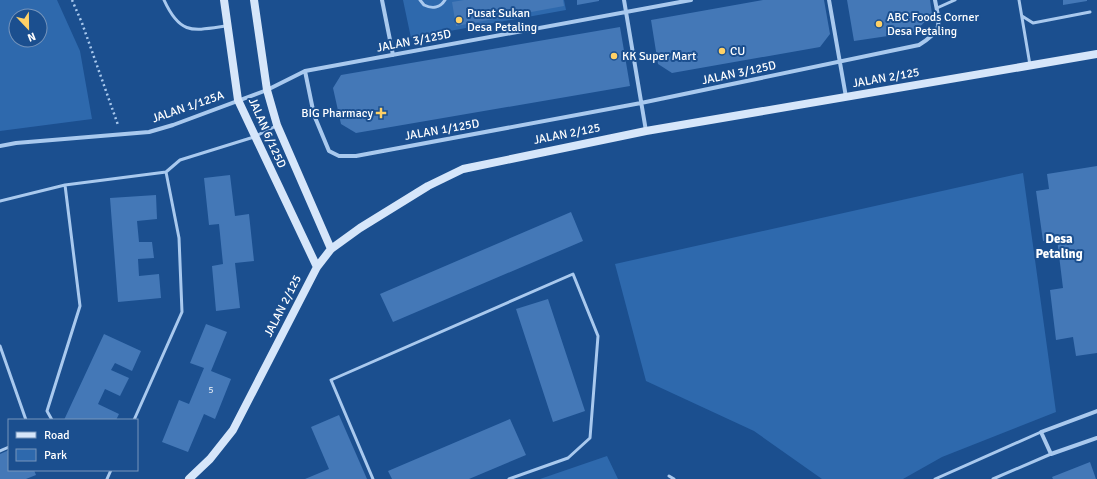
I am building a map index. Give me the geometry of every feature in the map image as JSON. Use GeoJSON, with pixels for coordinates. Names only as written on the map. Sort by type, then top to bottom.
{"type":"FeatureCollection","features":[{"type":"Feature","properties":{"kind":"street","name":"JALAN 6/125D"},"geometry":{"type":"LineString","coordinates":[[224,0],[238,100],[254,137],[317,267]]}},
{"type":"Feature","properties":{"kind":"street","name":"JALAN 6/125D"},"geometry":{"type":"LineString","coordinates":[[254,0],[267,90],[277,125],[331,249]]}},
{"type":"Feature","properties":{"kind":"street"},"geometry":{"type":"LineString","coordinates":[[382,0],[393,55]]}},
{"type":"Feature","properties":{"kind":"street"},"geometry":{"type":"LineString","coordinates":[[624,0],[646,131]]}},
{"type":"Feature","properties":{"kind":"street","name":"JALAN 3/125D"},"geometry":{"type":"LineString","coordinates":[[305,71],[691,0]]}},
{"type":"Feature","properties":{"kind":"street"},"geometry":{"type":"LineString","coordinates":[[829,0],[846,97]]}},
{"type":"Feature","properties":{"kind":"street","name":"JALAN 3/125D"},"geometry":{"type":"LineString","coordinates":[[641,103],[919,45],[934,36],[940,22],[935,0]]}},
{"type":"Feature","properties":{"kind":"street","name":"JALAN 2/125"},"geometry":{"type":"LineString","coordinates":[[189,479],[210,459],[233,430],[317,267],[331,249],[394,206],[464,169],[646,131],[1097,54]]}},
{"type":"Feature","properties":{"kind":"street","name":"JALAN 1/125A"},"geometry":{"type":"LineString","coordinates":[[0,146],[16,143],[149,132],[173,125],[267,90],[305,71]]}},
{"type":"Feature","properties":{"kind":"street","name":"JALAN 1/125D"},"geometry":{"type":"LineString","coordinates":[[305,71],[314,115],[329,151],[339,156],[356,156],[641,103]]}},
{"type":"Feature","properties":{"kind":"street"},"geometry":{"type":"LineString","coordinates":[[1097,412],[1041,432],[1051,454],[1097,438]]}},
{"type":"Feature","properties":{"kind":"lane"},"geometry":{"type":"LineString","coordinates":[[164,0],[173,19],[178,24],[187,28],[196,31],[228,26]]}},
{"type":"Feature","properties":{"kind":"lane"},"geometry":{"type":"LineString","coordinates":[[420,0],[424,5],[433,8],[441,5],[446,0]]}},
{"type":"Feature","properties":{"kind":"lane"},"geometry":{"type":"LineString","coordinates":[[937,8],[955,0]]}},
{"type":"Feature","properties":{"kind":"lane"},"geometry":{"type":"LineString","coordinates":[[1019,0],[1030,65]]}},
{"type":"Feature","properties":{"kind":"lane"},"geometry":{"type":"LineString","coordinates":[[1022,16],[1033,23],[1090,12]]}},
{"type":"Feature","properties":{"kind":"lane"},"geometry":{"type":"LineString","coordinates":[[0,201],[65,185],[166,172],[180,160],[254,137],[277,125]]}},
{"type":"Feature","properties":{"kind":"lane"},"geometry":{"type":"LineString","coordinates":[[134,419],[182,312],[178,238],[166,172]]}},
{"type":"Feature","properties":{"kind":"lane"},"geometry":{"type":"LineString","coordinates":[[51,419],[47,411],[80,306],[65,185]]}},
{"type":"Feature","properties":{"kind":"lane"},"geometry":{"type":"LineString","coordinates":[[373,479],[331,380],[573,274],[598,336],[590,438],[568,458],[509,479]]}},
{"type":"Feature","properties":{"kind":"lane"},"geometry":{"type":"LineString","coordinates":[[0,346],[26,419]]}},
{"type":"Feature","properties":{"kind":"lane"},"geometry":{"type":"LineString","coordinates":[[935,479],[1041,432]]}},
{"type":"Feature","properties":{"kind":"lane"},"geometry":{"type":"LineString","coordinates":[[992,479],[1051,454]]}},
{"type":"Feature","properties":{"kind":"lane"},"geometry":{"type":"LineString","coordinates":[[669,476],[674,479]]}},
{"type":"Feature","properties":{"kind":"path"},"geometry":{"type":"LineString","coordinates":[[72,0],[82,23],[121,134]]}},
{"type":"Feature","properties":{"kind":"green space"},"geometry":{"type":"Polygon","coordinates":[[[0,0],[57,0],[80,51],[92,119],[0,131],[0,0]]]}},
{"type":"Feature","properties":{"kind":"green space","name":"Pusat Sukan Desa Petaling"},"geometry":{"type":"Polygon","coordinates":[[[403,0],[564,0],[566,10],[411,38],[403,0]]]}},
{"type":"Feature","properties":{"kind":"green space"},"geometry":{"type":"Polygon","coordinates":[[[1023,173],[1056,412],[942,457],[903,479],[822,479],[754,431],[646,381],[615,264],[1023,173]]]}},
{"type":"Feature","properties":{"kind":"green space"},"geometry":{"type":"Polygon","coordinates":[[[607,456],[618,479],[540,479],[607,456]]]}},
{"type":"Feature","properties":{"kind":"building"},"geometry":{"type":"Polygon","coordinates":[[[464,0],[563,0],[564,6],[456,26],[452,2],[464,0]]]}},
{"type":"Feature","properties":{"kind":"building"},"geometry":{"type":"Polygon","coordinates":[[[577,0],[599,0],[599,1],[577,5],[577,0]]]}},
{"type":"Feature","properties":{"kind":"building"},"geometry":{"type":"Polygon","coordinates":[[[763,0],[824,0],[830,34],[820,47],[672,73],[658,64],[651,20],[763,0]]]}},
{"type":"Feature","properties":{"kind":"building"},"geometry":{"type":"Polygon","coordinates":[[[847,0],[930,0],[932,14],[915,32],[854,41],[847,0]]]}},
{"type":"Feature","properties":{"kind":"building"},"geometry":{"type":"Polygon","coordinates":[[[1063,0],[1087,0],[1087,1],[1063,5],[1063,0]]]}},
{"type":"Feature","properties":{"kind":"building"},"geometry":{"type":"Polygon","coordinates":[[[620,27],[630,86],[356,133],[341,124],[333,88],[341,75],[620,27]]]}},
{"type":"Feature","properties":{"kind":"building"},"geometry":{"type":"Polygon","coordinates":[[[1097,166],[1097,353],[1076,356],[1073,337],[1056,340],[1050,290],[1063,288],[1057,239],[1043,241],[1036,191],[1049,189],[1047,174],[1097,166]]]}},
{"type":"Feature","properties":{"kind":"building"},"geometry":{"type":"Polygon","coordinates":[[[230,175],[235,216],[249,214],[254,261],[235,263],[240,308],[216,311],[212,266],[223,264],[219,224],[209,225],[204,178],[230,175]]]}},
{"type":"Feature","properties":{"kind":"building"},"geometry":{"type":"Polygon","coordinates":[[[156,195],[157,219],[137,221],[139,242],[152,242],[154,258],[138,259],[139,276],[159,274],[161,298],[118,302],[110,198],[156,195]]]}},
{"type":"Feature","properties":{"kind":"building"},"geometry":{"type":"Polygon","coordinates":[[[571,212],[583,241],[393,322],[380,294],[571,212]]]}},
{"type":"Feature","properties":{"kind":"building"},"geometry":{"type":"Polygon","coordinates":[[[548,299],[585,411],[553,422],[516,309],[548,299]]]}},
{"type":"Feature","properties":{"kind":"building"},"geometry":{"type":"Polygon","coordinates":[[[206,324],[227,332],[211,371],[231,379],[215,419],[204,414],[188,452],[162,442],[179,400],[189,404],[204,368],[190,363],[206,324]]]}},
{"type":"Feature","properties":{"kind":"building"},"geometry":{"type":"Polygon","coordinates":[[[104,334],[141,351],[132,371],[115,363],[111,370],[129,378],[120,396],[105,389],[98,404],[119,414],[116,419],[64,419],[104,334]]]}},
{"type":"Feature","properties":{"kind":"building"},"geometry":{"type":"Polygon","coordinates":[[[339,415],[367,479],[305,479],[329,469],[311,427],[339,415]]]}},
{"type":"Feature","properties":{"kind":"building"},"geometry":{"type":"Polygon","coordinates":[[[510,419],[526,455],[469,479],[392,479],[388,471],[510,419]]]}},
{"type":"Feature","properties":{"kind":"building"},"geometry":{"type":"Polygon","coordinates":[[[8,450],[8,471],[34,471],[36,475],[26,479],[0,479],[0,454],[8,450]]]}},
{"type":"Feature","properties":{"kind":"building"},"geometry":{"type":"Polygon","coordinates":[[[1090,462],[1096,479],[1053,479],[1052,477],[1090,462]]]}},
{"type":"Feature","properties":{"kind":"place","name":"Pusat Sukan Desa Petaling"},"geometry":{"type":"Point","coordinates":[459,20]}},
{"type":"Feature","properties":{"kind":"place","name":"ABC Foods Corner Desa Petaling"},"geometry":{"type":"Point","coordinates":[879,24]}},
{"type":"Feature","properties":{"kind":"place","name":"CU"},"geometry":{"type":"Point","coordinates":[722,51]}},
{"type":"Feature","properties":{"kind":"place","name":"KK Super Mart"},"geometry":{"type":"Point","coordinates":[614,56]}},
{"type":"Feature","properties":{"kind":"place","name":"BIG Pharmacy"},"geometry":{"type":"Point","coordinates":[381,113]}},
{"type":"Feature","properties":{"kind":"district","name":"Desa Petaling"},"geometry":{"type":"Point","coordinates":[1059,246]}}]}
